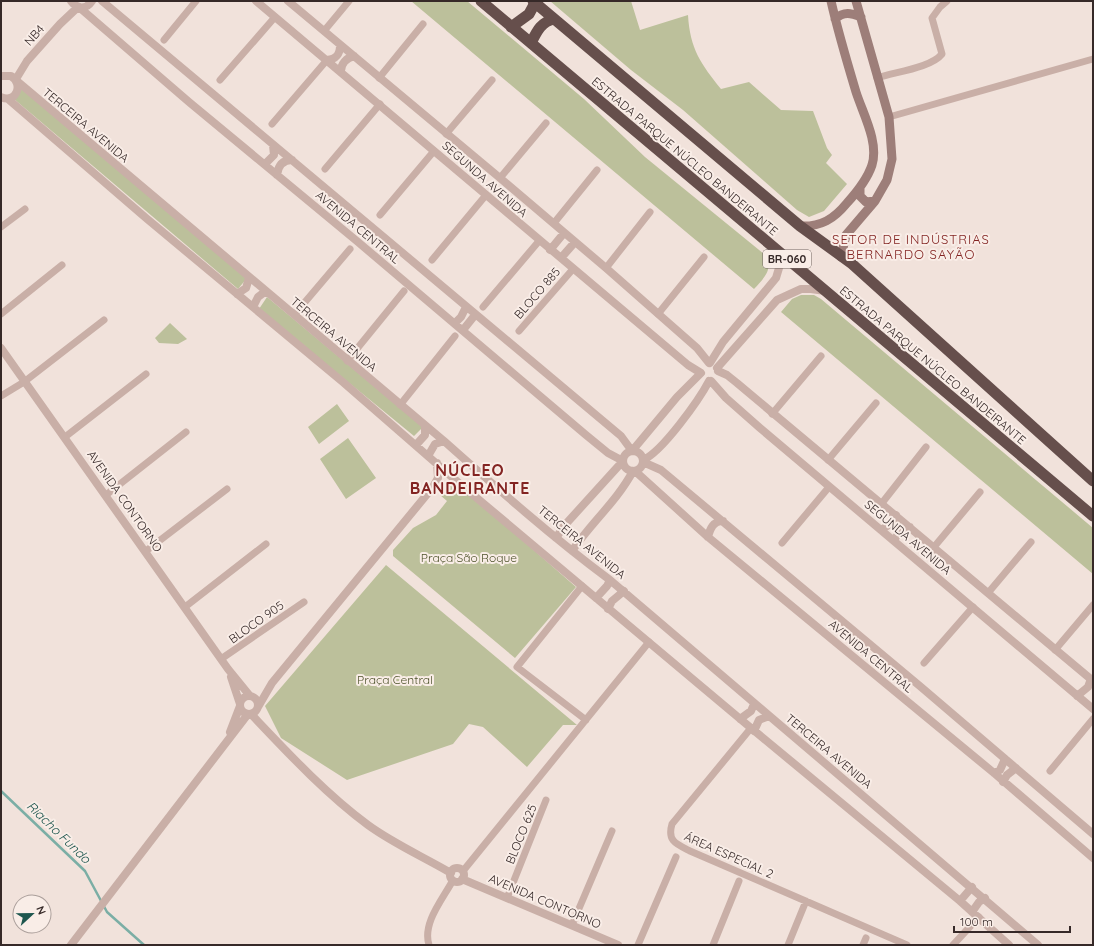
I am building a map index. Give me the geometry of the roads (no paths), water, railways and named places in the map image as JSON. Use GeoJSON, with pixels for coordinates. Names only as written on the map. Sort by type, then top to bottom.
{"type":"FeatureCollection","features":[{"type":"Feature","properties":{"kind":"highway","name":"ESTRADA PARQUE NÚCLEO BANDEIRANTE"},"geometry":{"type":"LineString","coordinates":[[481,1],[1093,516]]}},
{"type":"Feature","properties":{"kind":"highway","name":"ESTRADA PARQUE NÚCLEO BANDEIRANTE"},"geometry":{"type":"LineString","coordinates":[[534,2],[800,226],[841,257],[1093,481]]}},
{"type":"Feature","properties":{"kind":"highway"},"geometry":{"type":"LineString","coordinates":[[512,27],[528,14],[534,2]]}},
{"type":"Feature","properties":{"kind":"highway"},"geometry":{"type":"LineString","coordinates":[[531,43],[538,28],[543,23],[554,19]]}},
{"type":"Feature","properties":{"kind":"main road"},"geometry":{"type":"LineString","coordinates":[[800,226],[814,226],[826,221],[842,210],[860,189],[872,165],[872,147],[867,122],[857,94],[831,1]]}},
{"type":"Feature","properties":{"kind":"main road"},"geometry":{"type":"LineString","coordinates":[[841,257],[846,235],[874,201],[887,180],[892,159],[889,117],[856,1]]}},
{"type":"Feature","properties":{"kind":"main road"},"geometry":{"type":"LineString","coordinates":[[835,19],[840,15],[848,13],[861,17]]}},
{"type":"Feature","properties":{"kind":"main road"},"geometry":{"type":"LineString","coordinates":[[860,189],[860,196],[866,202],[874,201]]}},
{"type":"Feature","properties":{"kind":"street"},"geometry":{"type":"LineString","coordinates":[[75,4],[88,6],[92,1]]}},
{"type":"Feature","properties":{"kind":"street","name":"AVENIDA CENTRAL"},"geometry":{"type":"LineString","coordinates":[[102,1],[622,436],[632,451]]}},
{"type":"Feature","properties":{"kind":"street"},"geometry":{"type":"LineString","coordinates":[[164,40],[196,1]]}},
{"type":"Feature","properties":{"kind":"street","name":"SEGUNDA AVENIDA"},"geometry":{"type":"LineString","coordinates":[[256,1],[380,104],[539,241],[688,365],[700,373]]}},
{"type":"Feature","properties":{"kind":"street","name":"SEGUNDA AVENIDA"},"geometry":{"type":"LineString","coordinates":[[288,1],[554,223],[697,348],[714,366],[727,375],[828,460],[882,502],[1092,680]]}},
{"type":"Feature","properties":{"kind":"street"},"geometry":{"type":"LineString","coordinates":[[324,31],[349,1]]}},
{"type":"Feature","properties":{"kind":"street"},"geometry":{"type":"LineString","coordinates":[[877,78],[928,63],[939,58],[942,54],[941,47],[932,18],[937,10],[947,1]]}},
{"type":"Feature","properties":{"kind":"street","name":"NB4"},"geometry":{"type":"LineString","coordinates":[[3,98],[17,92],[9,76],[27,61],[60,24],[75,4]]}},
{"type":"Feature","properties":{"kind":"street","name":"AVENIDA CENTRAL"},"geometry":{"type":"LineString","coordinates":[[75,4],[586,435],[608,452],[623,461]]}},
{"type":"Feature","properties":{"kind":"street"},"geometry":{"type":"LineString","coordinates":[[220,80],[275,17]]}},
{"type":"Feature","properties":{"kind":"street"},"geometry":{"type":"LineString","coordinates":[[379,78],[423,24]]}},
{"type":"Feature","properties":{"kind":"street"},"geometry":{"type":"LineString","coordinates":[[272,124],[327,60],[338,56],[340,52],[340,45]]}},
{"type":"Feature","properties":{"kind":"street"},"geometry":{"type":"LineString","coordinates":[[341,72],[343,64],[349,58],[354,56]]}},
{"type":"Feature","properties":{"kind":"street"},"geometry":{"type":"LineString","coordinates":[[889,117],[1093,59]]}},
{"type":"Feature","properties":{"kind":"street","name":"TERCEIRA AVENIDA"},"geometry":{"type":"LineString","coordinates":[[9,76],[266,291],[496,488],[572,551],[624,591],[754,704],[985,898],[1038,945]]}},
{"type":"Feature","properties":{"kind":"street"},"geometry":{"type":"LineString","coordinates":[[446,134],[492,80]]}},
{"type":"Feature","properties":{"kind":"street"},"geometry":{"type":"LineString","coordinates":[[3,98],[253,307],[752,730],[960,901],[1010,945]]}},
{"type":"Feature","properties":{"kind":"street"},"geometry":{"type":"LineString","coordinates":[[325,169],[380,104]]}},
{"type":"Feature","properties":{"kind":"street"},"geometry":{"type":"LineString","coordinates":[[500,178],[546,123]]}},
{"type":"Feature","properties":{"kind":"street"},"geometry":{"type":"LineString","coordinates":[[265,164],[274,155],[273,145]]}},
{"type":"Feature","properties":{"kind":"street"},"geometry":{"type":"LineString","coordinates":[[380,215],[434,151]]}},
{"type":"Feature","properties":{"kind":"street"},"geometry":{"type":"LineString","coordinates":[[277,175],[280,165],[287,160],[292,160]]}},
{"type":"Feature","properties":{"kind":"street"},"geometry":{"type":"LineString","coordinates":[[554,223],[597,170]]}},
{"type":"Feature","properties":{"kind":"street"},"geometry":{"type":"LineString","coordinates":[[432,260],[486,195]]}},
{"type":"Feature","properties":{"kind":"street"},"geometry":{"type":"LineString","coordinates":[[1,227],[25,209]]}},
{"type":"Feature","properties":{"kind":"street"},"geometry":{"type":"LineString","coordinates":[[606,268],[650,212]]}},
{"type":"Feature","properties":{"kind":"street"},"geometry":{"type":"LineString","coordinates":[[550,250],[564,233]]}},
{"type":"Feature","properties":{"kind":"street"},"geometry":{"type":"LineString","coordinates":[[483,307],[539,241]]}},
{"type":"Feature","properties":{"kind":"street"},"geometry":{"type":"LineString","coordinates":[[561,258],[575,242]]}},
{"type":"Feature","properties":{"kind":"street"},"geometry":{"type":"LineString","coordinates":[[572,551],[580,539],[624,487],[634,471],[639,469],[643,461],[656,452],[698,400],[710,381],[717,377],[714,366],[717,350],[776,278],[778,263],[773,247]]}},
{"type":"Feature","properties":{"kind":"street"},"geometry":{"type":"LineString","coordinates":[[294,315],[350,249]]}},
{"type":"Feature","properties":{"kind":"street"},"geometry":{"type":"LineString","coordinates":[[658,314],[704,257]]}},
{"type":"Feature","properties":{"kind":"street"},"geometry":{"type":"LineString","coordinates":[[1,314],[62,265]]}},
{"type":"Feature","properties":{"kind":"street","name":"BLOCO 885"},"geometry":{"type":"LineString","coordinates":[[519,331],[573,269]]}},
{"type":"Feature","properties":{"kind":"street"},"geometry":{"type":"LineString","coordinates":[[237,294],[246,288],[249,278]]}},
{"type":"Feature","properties":{"kind":"street"},"geometry":{"type":"LineString","coordinates":[[714,366],[777,300],[794,292],[811,289],[826,291]]}},
{"type":"Feature","properties":{"kind":"street"},"geometry":{"type":"LineString","coordinates":[[253,307],[258,297],[266,291]]}},
{"type":"Feature","properties":{"kind":"street"},"geometry":{"type":"LineString","coordinates":[[347,361],[404,291]]}},
{"type":"Feature","properties":{"kind":"street"},"geometry":{"type":"LineString","coordinates":[[455,323],[461,317],[466,307]]}},
{"type":"Feature","properties":{"kind":"street"},"geometry":{"type":"LineString","coordinates":[[752,307],[763,316]]}},
{"type":"Feature","properties":{"kind":"street"},"geometry":{"type":"LineString","coordinates":[[463,330],[476,315]]}},
{"type":"Feature","properties":{"kind":"street"},"geometry":{"type":"LineString","coordinates":[[1,396],[24,382],[104,320]]}},
{"type":"Feature","properties":{"kind":"street"},"geometry":{"type":"LineString","coordinates":[[400,405],[455,336]]}},
{"type":"Feature","properties":{"kind":"street","name":"AVENIDA CONTORNO"},"geometry":{"type":"LineString","coordinates":[[1,348],[146,551],[221,660],[251,696]]}},
{"type":"Feature","properties":{"kind":"street"},"geometry":{"type":"LineString","coordinates":[[772,414],[821,356]]}},
{"type":"Feature","properties":{"kind":"street"},"geometry":{"type":"LineString","coordinates":[[556,538],[564,526],[623,461],[627,453],[632,451],[677,397],[700,373],[704,365],[714,366]]}},
{"type":"Feature","properties":{"kind":"street"},"geometry":{"type":"LineString","coordinates":[[700,373],[703,378],[710,381]]}},
{"type":"Feature","properties":{"kind":"street"},"geometry":{"type":"LineString","coordinates":[[65,437],[146,374]]}},
{"type":"Feature","properties":{"kind":"street","name":"SEGUNDA AVENIDA"},"geometry":{"type":"LineString","coordinates":[[710,381],[726,398],[829,487],[1078,696],[1092,705]]}},
{"type":"Feature","properties":{"kind":"street"},"geometry":{"type":"LineString","coordinates":[[828,460],[876,403]]}},
{"type":"Feature","properties":{"kind":"street"},"geometry":{"type":"LineString","coordinates":[[416,445],[425,435],[425,426]]}},
{"type":"Feature","properties":{"kind":"street"},"geometry":{"type":"LineString","coordinates":[[106,495],[186,432]]}},
{"type":"Feature","properties":{"kind":"street"},"geometry":{"type":"LineString","coordinates":[[428,456],[435,444],[444,442]]}},
{"type":"Feature","properties":{"kind":"street"},"geometry":{"type":"LineString","coordinates":[[882,502],[926,447]]}},
{"type":"Feature","properties":{"kind":"street"},"geometry":{"type":"LineString","coordinates":[[632,451],[640,454],[643,461]]}},
{"type":"Feature","properties":{"kind":"street"},"geometry":{"type":"LineString","coordinates":[[623,461],[626,468],[634,471]]}},
{"type":"Feature","properties":{"kind":"street","name":"AVENIDA CENTRAL"},"geometry":{"type":"LineString","coordinates":[[643,461],[661,470],[1093,834]]}},
{"type":"Feature","properties":{"kind":"street"},"geometry":{"type":"LineString","coordinates":[[71,945],[228,738],[253,711],[272,683],[433,487],[438,478],[437,463]]}},
{"type":"Feature","properties":{"kind":"street","name":"AVENIDA CENTRAL"},"geometry":{"type":"LineString","coordinates":[[634,471],[708,537],[1093,858]]}},
{"type":"Feature","properties":{"kind":"street"},"geometry":{"type":"LineString","coordinates":[[433,487],[441,482],[453,478]]}},
{"type":"Feature","properties":{"kind":"street"},"geometry":{"type":"LineString","coordinates":[[782,543],[829,487]]}},
{"type":"Feature","properties":{"kind":"street"},"geometry":{"type":"LineString","coordinates":[[146,551],[227,488]]}},
{"type":"Feature","properties":{"kind":"street"},"geometry":{"type":"LineString","coordinates":[[934,547],[980,492]]}},
{"type":"Feature","properties":{"kind":"street"},"geometry":{"type":"LineString","coordinates":[[881,530],[892,523],[896,515]]}},
{"type":"Feature","properties":{"kind":"street"},"geometry":{"type":"LineString","coordinates":[[708,537],[716,522],[723,522]]}},
{"type":"Feature","properties":{"kind":"street"},"geometry":{"type":"LineString","coordinates":[[564,526],[580,539]]}},
{"type":"Feature","properties":{"kind":"street"},"geometry":{"type":"LineString","coordinates":[[894,540],[901,530],[910,527]]}},
{"type":"Feature","properties":{"kind":"street"},"geometry":{"type":"LineString","coordinates":[[988,593],[1031,542]]}},
{"type":"Feature","properties":{"kind":"street"},"geometry":{"type":"LineString","coordinates":[[185,607],[266,544]]}},
{"type":"Feature","properties":{"kind":"street"},"geometry":{"type":"LineString","coordinates":[[596,598],[607,586],[610,580]]}},
{"type":"Feature","properties":{"kind":"street"},"geometry":{"type":"LineString","coordinates":[[582,586],[518,667],[586,720]]}},
{"type":"Feature","properties":{"kind":"street"},"geometry":{"type":"LineString","coordinates":[[608,608],[612,601],[624,591]]}},
{"type":"Feature","properties":{"kind":"street","name":"BLOCO 905"},"geometry":{"type":"LineString","coordinates":[[221,660],[304,602]]}},
{"type":"Feature","properties":{"kind":"street"},"geometry":{"type":"LineString","coordinates":[[1055,650],[1093,604]]}},
{"type":"Feature","properties":{"kind":"street"},"geometry":{"type":"LineString","coordinates":[[924,663],[973,607]]}},
{"type":"Feature","properties":{"kind":"street"},"geometry":{"type":"LineString","coordinates":[[240,705],[242,710],[253,711],[269,733],[330,795],[369,826],[458,881],[649,642]]}},
{"type":"Feature","properties":{"kind":"street","name":"AVENIDA CONTORNO"},"geometry":{"type":"LineString","coordinates":[[228,669],[240,705]]}},
{"type":"Feature","properties":{"kind":"street"},"geometry":{"type":"LineString","coordinates":[[1078,696],[1088,688],[1092,680]]}},
{"type":"Feature","properties":{"kind":"street"},"geometry":{"type":"LineString","coordinates":[[228,738],[244,698],[251,696],[272,683]]}},
{"type":"Feature","properties":{"kind":"street"},"geometry":{"type":"LineString","coordinates":[[251,696],[257,701],[253,711]]}},
{"type":"Feature","properties":{"kind":"street"},"geometry":{"type":"LineString","coordinates":[[740,719],[751,711],[754,704]]}},
{"type":"Feature","properties":{"kind":"street"},"geometry":{"type":"LineString","coordinates":[[752,730],[759,720],[769,716]]}},
{"type":"Feature","properties":{"kind":"street"},"geometry":{"type":"LineString","coordinates":[[1050,771],[1093,719]]}},
{"type":"Feature","properties":{"kind":"street","name":"ÁREA ESPECIAL 2"},"geometry":{"type":"LineString","coordinates":[[752,730],[672,824],[670,835],[676,844],[906,945]]}},
{"type":"Feature","properties":{"kind":"street"},"geometry":{"type":"LineString","coordinates":[[994,774],[1000,770],[1005,762],[1005,759]]}},
{"type":"Feature","properties":{"kind":"street"},"geometry":{"type":"LineString","coordinates":[[1003,782],[1007,775],[1016,768]]}},
{"type":"Feature","properties":{"kind":"street","name":"BLOCO 625"},"geometry":{"type":"LineString","coordinates":[[507,898],[546,800]]}},
{"type":"Feature","properties":{"kind":"street"},"geometry":{"type":"LineString","coordinates":[[572,925],[612,831]]}},
{"type":"Feature","properties":{"kind":"street"},"geometry":{"type":"LineString","coordinates":[[638,945],[676,857]]}},
{"type":"Feature","properties":{"kind":"street"},"geometry":{"type":"LineString","coordinates":[[429,945],[427,937],[428,926],[455,868],[462,875]]}},
{"type":"Feature","properties":{"kind":"street","name":"AVENIDA CONTORNO"},"geometry":{"type":"LineString","coordinates":[[462,875],[507,898],[618,945]]}},
{"type":"Feature","properties":{"kind":"street"},"geometry":{"type":"LineString","coordinates":[[713,945],[739,881]]}},
{"type":"Feature","properties":{"kind":"street"},"geometry":{"type":"LineString","coordinates":[[960,901],[972,887]]}},
{"type":"Feature","properties":{"kind":"street"},"geometry":{"type":"LineString","coordinates":[[953,945],[976,915],[979,902],[985,898]]}},
{"type":"Feature","properties":{"kind":"street"},"geometry":{"type":"LineString","coordinates":[[788,945],[806,901]]}},
{"type":"Feature","properties":{"kind":"waterway","name":"Riacho Fundo"},"geometry":{"type":"LineString","coordinates":[[1,791],[85,871],[107,912],[144,945]]}},
{"type":"Feature","properties":{"kind":"district","name":"SETOR DE INDÚSTRIAS BERNARDO SAYÃO"},"geometry":{"type":"Point","coordinates":[911,246]}},
{"type":"Feature","properties":{"kind":"district","name":"NÚCLEO BANDEIRANTE"},"geometry":{"type":"Point","coordinates":[470,479]}},
{"type":"Feature","properties":{"kind":"park label","name":"Praça São Roque"},"geometry":{"type":"Point","coordinates":[469,557]}},
{"type":"Feature","properties":{"kind":"park label","name":"Praça Central"},"geometry":{"type":"Point","coordinates":[395,679]}}]}
